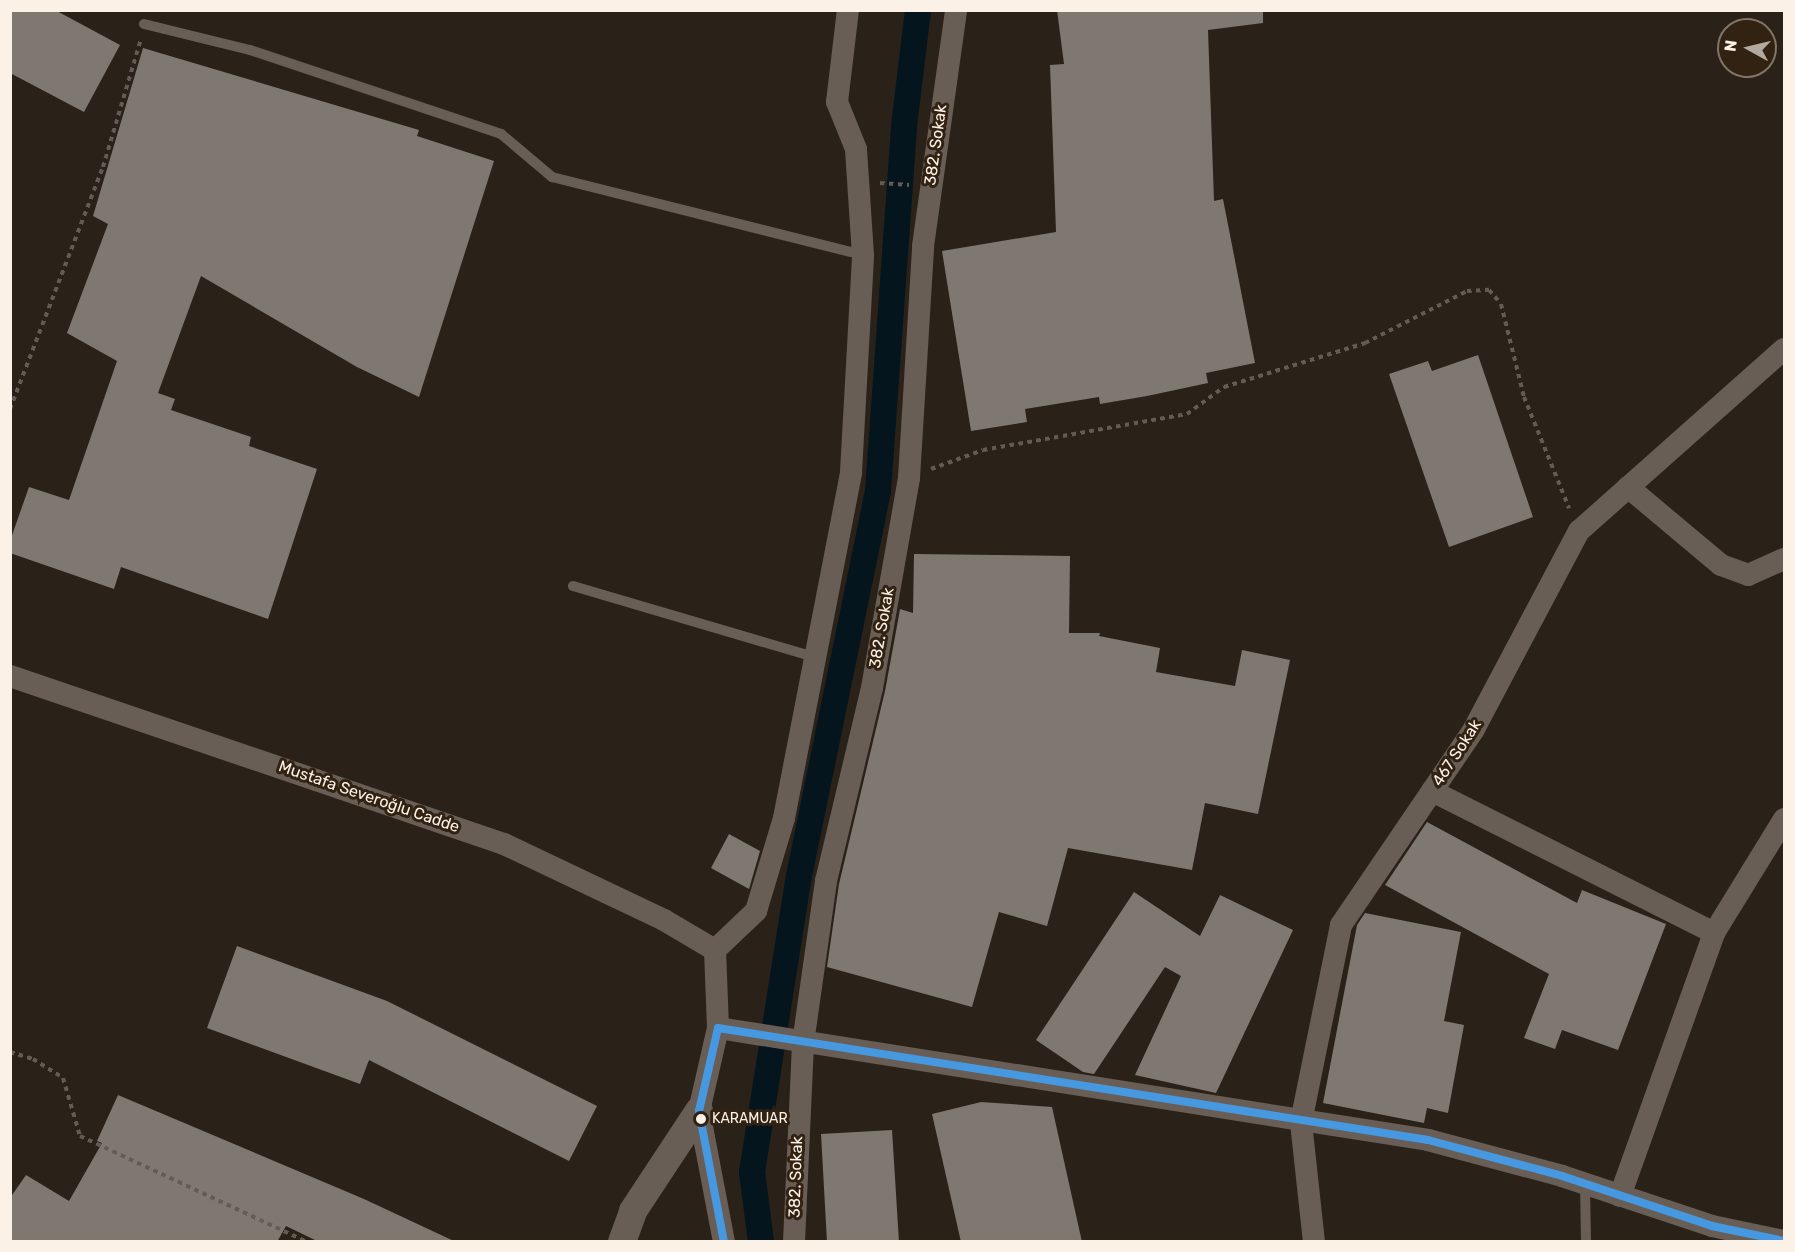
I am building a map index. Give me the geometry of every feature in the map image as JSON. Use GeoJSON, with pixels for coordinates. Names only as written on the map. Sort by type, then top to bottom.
{"type":"FeatureCollection","features":[{"type":"Feature","properties":{"kind":"street"},"geometry":{"type":"LineString","coordinates":[[621,1242],[633,1211],[699,1111],[718,1028],[715,950],[756,911],[784,818],[817,658],[851,472],[864,255],[856,149],[837,102],[848,10]]}},
{"type":"Feature","properties":{"kind":"street","name":"382. Sokak"},"geometry":{"type":"LineString","coordinates":[[794,1242],[803,1043],[826,881],[872,688],[909,478],[923,246],[956,10]]}},
{"type":"Feature","properties":{"kind":"street","name":"467 Sokak"},"geometry":{"type":"LineString","coordinates":[[1314,1242],[1301,1122],[1341,925],[1474,729],[1579,531],[1785,349]]}},
{"type":"Feature","properties":{"kind":"street"},"geometry":{"type":"LineString","coordinates":[[1628,487],[1721,565],[1748,575],[1785,559]]}},
{"type":"Feature","properties":{"kind":"street","name":"Mustafa Severoğlu Cadde"},"geometry":{"type":"LineString","coordinates":[[10,676],[504,844],[664,920],[715,950]]}},
{"type":"Feature","properties":{"kind":"street"},"geometry":{"type":"LineString","coordinates":[[1432,791],[1714,933]]}},
{"type":"Feature","properties":{"kind":"street"},"geometry":{"type":"LineString","coordinates":[[1620,1196],[1714,933],[1785,819]]}},
{"type":"Feature","properties":{"kind":"street"},"geometry":{"type":"LineString","coordinates":[[718,1028],[747,1035],[1428,1140],[1585,1184],[1712,1226],[1775,1241]]}},
{"type":"Feature","properties":{"kind":"street"},"geometry":{"type":"LineString","coordinates":[[699,1111],[724,1242]]}},
{"type":"Feature","properties":{"kind":"lane"},"geometry":{"type":"LineString","coordinates":[[144,24],[250,50],[501,134],[552,177],[864,255]]}},
{"type":"Feature","properties":{"kind":"lane"},"geometry":{"type":"LineString","coordinates":[[573,586],[817,658]]}},
{"type":"Feature","properties":{"kind":"lane"},"geometry":{"type":"LineString","coordinates":[[1585,1184],[1586,1242]]}},
{"type":"Feature","properties":{"kind":"path"},"geometry":{"type":"LineString","coordinates":[[10,409],[103,168],[144,24]]}},
{"type":"Feature","properties":{"kind":"path"},"geometry":{"type":"LineString","coordinates":[[878,183],[911,185]]}},
{"type":"Feature","properties":{"kind":"path"},"geometry":{"type":"LineString","coordinates":[[909,478],[983,450],[1187,414],[1224,387],[1365,343],[1467,291],[1489,290],[1501,304],[1524,397],[1579,531]]}},
{"type":"Feature","properties":{"kind":"path"},"geometry":{"type":"LineString","coordinates":[[10,1052],[33,1059],[63,1078],[80,1136],[307,1242]]}},
{"type":"Feature","properties":{"kind":"building"},"geometry":{"type":"Polygon","coordinates":[[[10,10],[55,10],[120,45],[84,112],[10,73],[10,10]]]}},
{"type":"Feature","properties":{"kind":"building"},"geometry":{"type":"Polygon","coordinates":[[[1057,10],[1263,10],[1263,23],[1208,30],[1214,201],[1223,199],[1255,363],[1206,373],[1208,383],[1147,396],[1100,404],[1099,397],[1025,409],[1027,422],[971,431],[942,251],[1056,232],[1050,65],[1064,64],[1057,10]]]}},
{"type":"Feature","properties":{"kind":"building"},"geometry":{"type":"Polygon","coordinates":[[[143,48],[419,130],[417,136],[494,161],[419,397],[357,367],[201,276],[158,393],[175,399],[171,410],[251,437],[249,446],[317,469],[268,619],[121,567],[114,589],[10,553],[10,541],[29,487],[69,500],[117,361],[67,333],[108,224],[93,216],[143,48]]]}},
{"type":"Feature","properties":{"kind":"building"},"geometry":{"type":"Polygon","coordinates":[[[1478,355],[1533,517],[1449,547],[1389,374],[1428,361],[1432,371],[1478,355]]]}},
{"type":"Feature","properties":{"kind":"building"},"geometry":{"type":"Polygon","coordinates":[[[914,554],[1070,556],[1069,633],[1100,633],[1099,636],[1160,648],[1156,672],[1235,686],[1242,650],[1290,660],[1258,814],[1205,803],[1192,870],[1068,848],[1047,926],[999,912],[972,1007],[827,967],[839,884],[885,691],[900,609],[913,613],[914,554]]]}},
{"type":"Feature","properties":{"kind":"building"},"geometry":{"type":"Polygon","coordinates":[[[1427,822],[1577,903],[1582,890],[1666,924],[1618,1050],[1562,1030],[1555,1049],[1524,1038],[1549,974],[1385,885],[1427,822]]]}},
{"type":"Feature","properties":{"kind":"building"},"geometry":{"type":"Polygon","coordinates":[[[729,834],[760,851],[749,889],[711,868],[729,834]]]}},
{"type":"Feature","properties":{"kind":"building"},"geometry":{"type":"Polygon","coordinates":[[[1134,892],[1200,936],[1220,895],[1293,930],[1216,1093],[1135,1075],[1181,976],[1165,967],[1094,1074],[1083,1072],[1036,1040],[1134,892]]]}},
{"type":"Feature","properties":{"kind":"building"},"geometry":{"type":"Polygon","coordinates":[[[1365,913],[1461,932],[1444,1021],[1464,1025],[1448,1113],[1427,1108],[1424,1123],[1323,1103],[1357,925],[1365,913]]]}},
{"type":"Feature","properties":{"kind":"building"},"geometry":{"type":"Polygon","coordinates":[[[237,946],[387,1001],[597,1106],[569,1161],[369,1060],[360,1084],[207,1028],[237,946]]]}},
{"type":"Feature","properties":{"kind":"building"},"geometry":{"type":"Polygon","coordinates":[[[118,1095],[364,1199],[456,1242],[319,1242],[286,1226],[277,1242],[10,1242],[10,1198],[26,1175],[69,1201],[102,1143],[97,1141],[118,1095]]]}},
{"type":"Feature","properties":{"kind":"building"},"geometry":{"type":"Polygon","coordinates":[[[981,1102],[1052,1107],[1082,1242],[961,1242],[932,1114],[981,1102]]]}},
{"type":"Feature","properties":{"kind":"building"},"geometry":{"type":"Polygon","coordinates":[[[892,1130],[899,1242],[827,1242],[821,1134],[892,1130]]]}},
{"type":"Feature","properties":{"kind":"waterway"},"geometry":{"type":"LineString","coordinates":[[761,1242],[752,1172],[799,876],[878,491],[904,126],[918,10]]}},
{"type":"Feature","properties":{"kind":"transit line"},"geometry":{"type":"LineString","coordinates":[[718,1028],[1428,1140],[1562,1176],[1712,1226],[1784,1241]]}},
{"type":"Feature","properties":{"kind":"transit line"},"geometry":{"type":"LineString","coordinates":[[718,1028],[699,1111],[724,1242]]}},
{"type":"Feature","properties":{"kind":"place","name":"KARAMUAR"},"geometry":{"type":"Point","coordinates":[701,1119]}}]}
